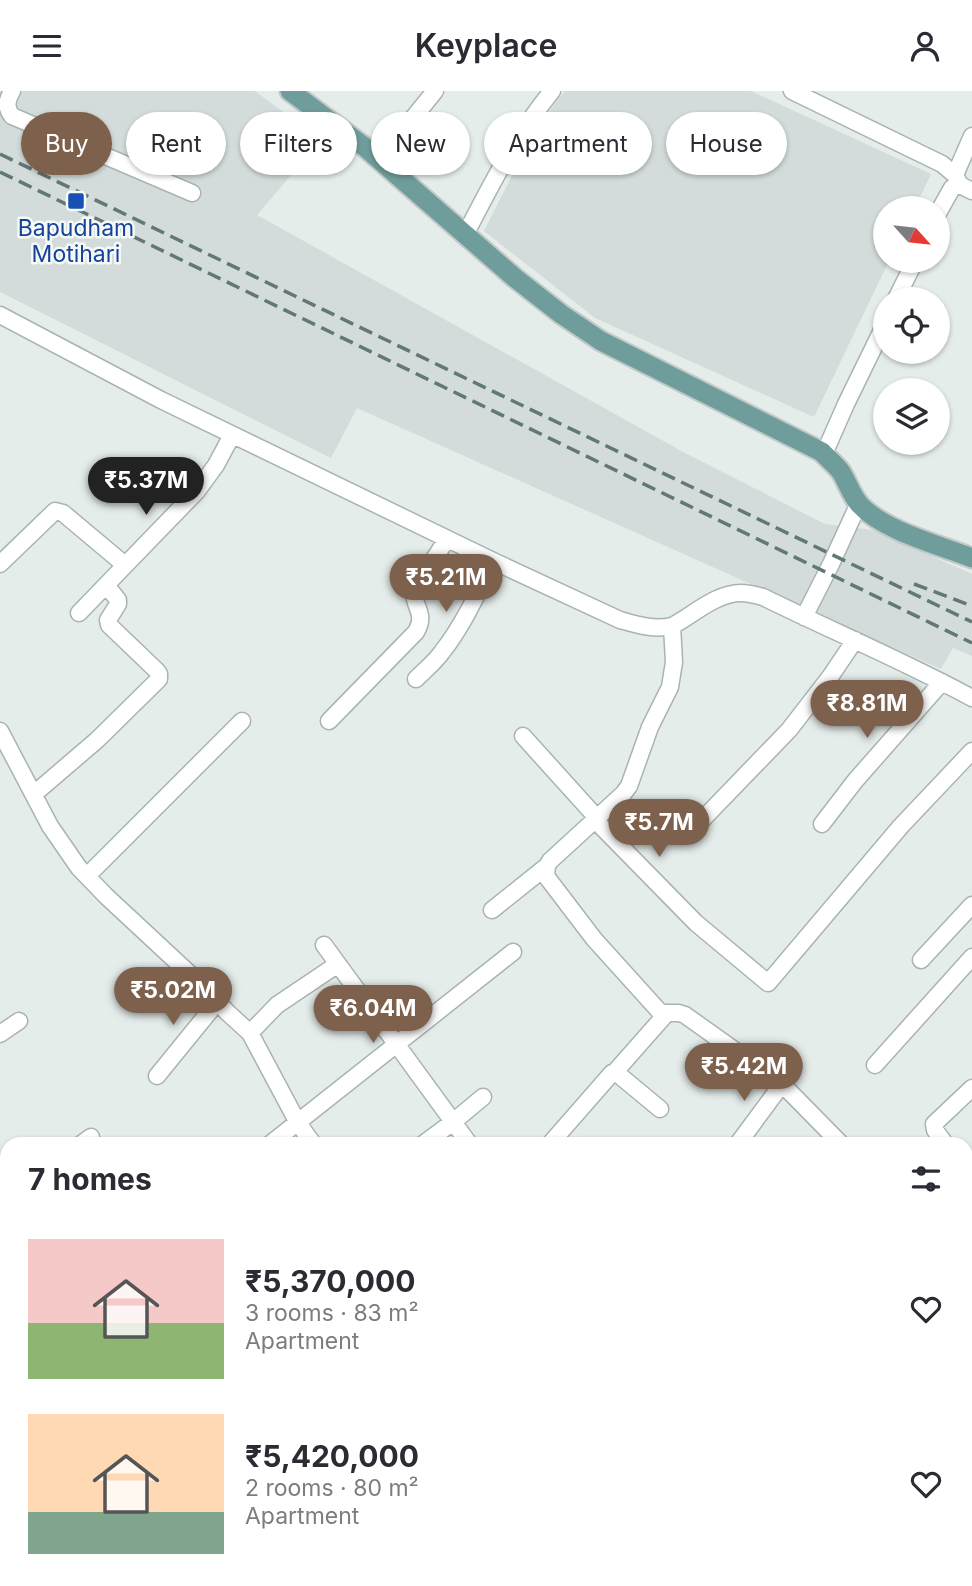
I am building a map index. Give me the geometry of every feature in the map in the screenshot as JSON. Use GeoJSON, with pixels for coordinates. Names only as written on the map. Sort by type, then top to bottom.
{"type":"FeatureCollection","features":[{"type":"Feature","properties":{"kind":"main road"},"geometry":{"type":"LineString","coordinates":[[290,91],[371,154]]}},
{"type":"Feature","properties":{"kind":"main road"},"geometry":{"type":"LineString","coordinates":[[396,175],[515,278],[601,341],[797,438],[824,454],[840,471],[859,503],[869,514],[891,526],[972,558]]}},
{"type":"Feature","properties":{"kind":"street"},"geometry":{"type":"LineString","coordinates":[[12,91],[4,109],[12,116],[192,193]]}},
{"type":"Feature","properties":{"kind":"street"},"geometry":{"type":"LineString","coordinates":[[418,112],[435,91]]}},
{"type":"Feature","properties":{"kind":"street"},"geometry":{"type":"LineString","coordinates":[[466,235],[518,137],[552,91]]}},
{"type":"Feature","properties":{"kind":"street"},"geometry":{"type":"LineString","coordinates":[[792,91],[942,165],[962,184]]}},
{"type":"Feature","properties":{"kind":"street"},"geometry":{"type":"LineString","coordinates":[[962,184],[972,136]]}},
{"type":"Feature","properties":{"kind":"street"},"geometry":{"type":"LineString","coordinates":[[946,196],[956,185],[962,184]]}},
{"type":"Feature","properties":{"kind":"street"},"geometry":{"type":"LineString","coordinates":[[0,315],[232,435],[620,620],[651,628],[671,626],[726,595],[740,593],[763,597],[972,698]]}},
{"type":"Feature","properties":{"kind":"street"},"geometry":{"type":"LineString","coordinates":[[824,454],[873,349]]}},
{"type":"Feature","properties":{"kind":"street"},"geometry":{"type":"LineString","coordinates":[[79,613],[197,491],[216,465],[232,435]]}},
{"type":"Feature","properties":{"kind":"street"},"geometry":{"type":"LineString","coordinates":[[804,617],[859,503]]}},
{"type":"Feature","properties":{"kind":"street"},"geometry":{"type":"LineString","coordinates":[[0,564],[53,512],[58,511],[125,565]]}},
{"type":"Feature","properties":{"kind":"street"},"geometry":{"type":"LineString","coordinates":[[329,721],[416,632],[421,617],[414,590],[447,539]]}},
{"type":"Feature","properties":{"kind":"street"},"geometry":{"type":"LineString","coordinates":[[416,679],[441,654],[463,622],[494,561]]}},
{"type":"Feature","properties":{"kind":"street"},"geometry":{"type":"LineString","coordinates":[[34,794],[97,740],[159,679],[157,671],[109,625],[108,620],[118,600],[106,585]]}},
{"type":"Feature","properties":{"kind":"street"},"geometry":{"type":"LineString","coordinates":[[492,910],[547,866],[627,790],[650,727],[670,687],[674,662],[671,626]]}},
{"type":"Feature","properties":{"kind":"street"},"geometry":{"type":"LineString","coordinates":[[702,820],[789,730],[855,641]]}},
{"type":"Feature","properties":{"kind":"street"},"geometry":{"type":"LineString","coordinates":[[822,824],[855,781],[942,682]]}},
{"type":"Feature","properties":{"kind":"street"},"geometry":{"type":"LineString","coordinates":[[87,876],[242,721]]}},
{"type":"Feature","properties":{"kind":"street"},"geometry":{"type":"LineString","coordinates":[[0,731],[50,826],[79,868],[250,1033],[308,1137]]}},
{"type":"Feature","properties":{"kind":"street"},"geometry":{"type":"LineString","coordinates":[[523,736],[596,819],[696,923],[768,983],[901,826],[972,751]]}},
{"type":"Feature","properties":{"kind":"street"},"geometry":{"type":"LineString","coordinates":[[547,866],[546,876],[550,882],[594,939],[656,1009],[662,1013],[685,1015],[782,1084],[834,1137]]}},
{"type":"Feature","properties":{"kind":"street"},"geometry":{"type":"LineString","coordinates":[[921,960],[972,905]]}},
{"type":"Feature","properties":{"kind":"street"},"geometry":{"type":"LineString","coordinates":[[324,945],[464,1137]]}},
{"type":"Feature","properties":{"kind":"street"},"geometry":{"type":"LineString","coordinates":[[280,1137],[513,952]]}},
{"type":"Feature","properties":{"kind":"street"},"geometry":{"type":"LineString","coordinates":[[875,1065],[972,957]]}},
{"type":"Feature","properties":{"kind":"street"},"geometry":{"type":"LineString","coordinates":[[250,1033],[277,1005],[338,964]]}},
{"type":"Feature","properties":{"kind":"street"},"geometry":{"type":"LineString","coordinates":[[157,1076],[218,1001]]}},
{"type":"Feature","properties":{"kind":"street"},"geometry":{"type":"LineString","coordinates":[[556,1137],[667,1013]]}},
{"type":"Feature","properties":{"kind":"street"},"geometry":{"type":"LineString","coordinates":[[0,1034],[19,1021]]}},
{"type":"Feature","properties":{"kind":"street"},"geometry":{"type":"LineString","coordinates":[[614,1073],[660,1108]]}},
{"type":"Feature","properties":{"kind":"street"},"geometry":{"type":"LineString","coordinates":[[743,1137],[782,1084]]}},
{"type":"Feature","properties":{"kind":"street"},"geometry":{"type":"LineString","coordinates":[[939,1137],[934,1131],[934,1124],[972,1089]]}},
{"type":"Feature","properties":{"kind":"street"},"geometry":{"type":"LineString","coordinates":[[433,1137],[483,1097]]}},
{"type":"Feature","properties":{"kind":"shaded area"},"geometry":{"type":"Polygon","coordinates":[[[0,91],[255,91],[283,112],[240,112],[240,175],[291,175],[257,215],[685,453],[825,524],[873,530],[972,574],[972,656],[953,648],[941,669],[357,408],[331,458],[0,292],[0,91]]]}},
{"type":"Feature","properties":{"kind":"shaded area"},"geometry":{"type":"Polygon","coordinates":[[[565,91],[751,91],[931,174],[921,196],[873,196],[873,273],[883,273],[876,287],[873,287],[873,294],[814,417],[595,318],[484,231],[512,175],[652,175],[652,112],[549,112],[565,91]]]}},
{"type":"Feature","properties":{"kind":"railway"},"geometry":{"type":"LineString","coordinates":[[0,154],[972,622]]}},
{"type":"Feature","properties":{"kind":"railway"},"geometry":{"type":"LineString","coordinates":[[0,172],[972,643]]}},
{"type":"Feature","properties":{"kind":"railway"},"geometry":{"type":"LineString","coordinates":[[914,584],[972,606]]}},
{"type":"Feature","properties":{"kind":"place","name":"Bapudham Motihari"},"geometry":{"type":"Point","coordinates":[76,201]}}]}
